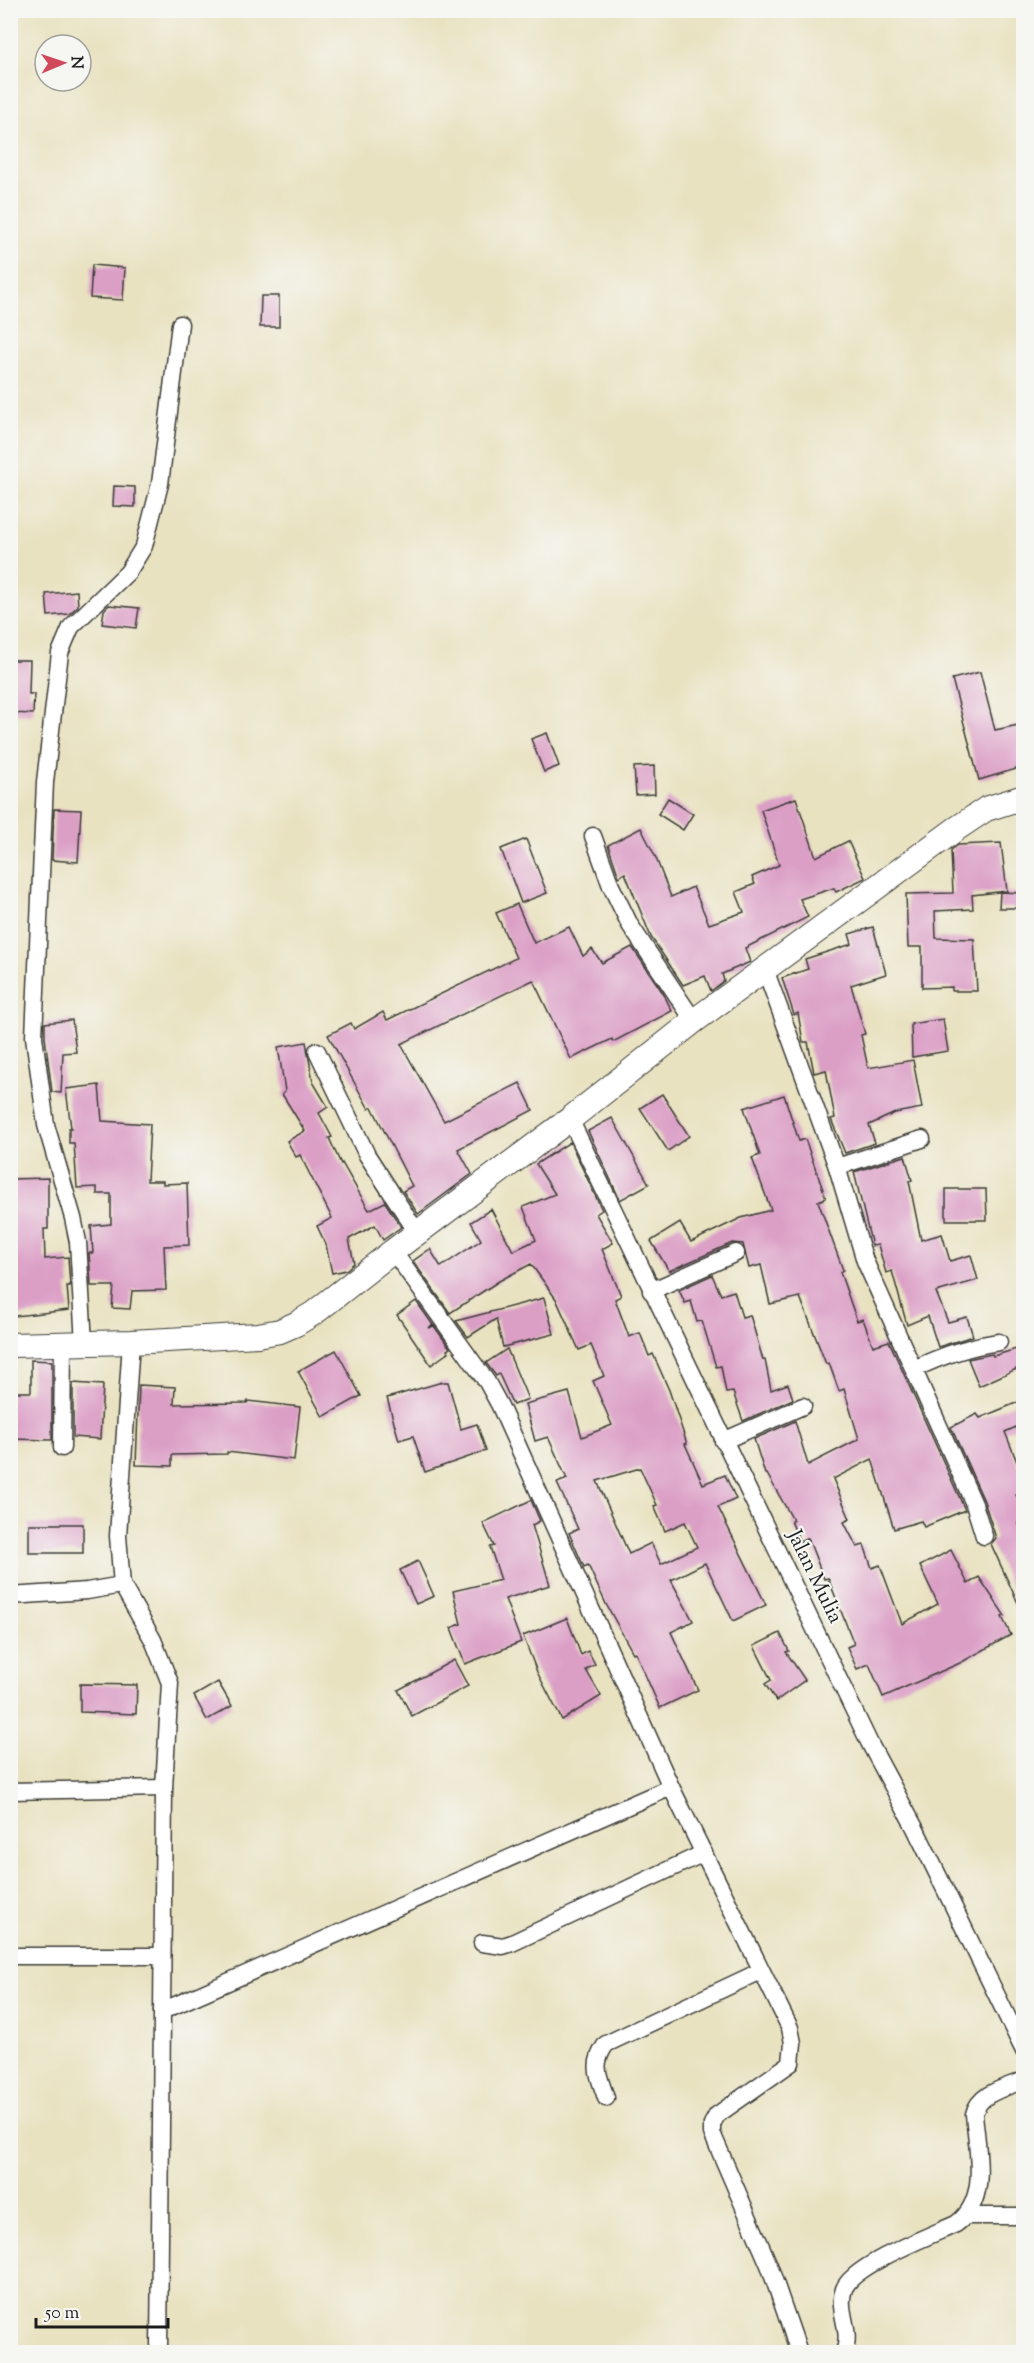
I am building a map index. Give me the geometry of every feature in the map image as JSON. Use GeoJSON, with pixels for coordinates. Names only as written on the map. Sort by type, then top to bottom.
{"type":"FeatureCollection","features":[{"type":"Feature","properties":{"kind":"main road"},"geometry":{"type":"LineString","coordinates":[[10,1345],[131,1342],[280,1332],[314,1313],[694,1022],[956,829],[986,809],[1023,797]]}},
{"type":"Feature","properties":{"kind":"street"},"geometry":{"type":"LineString","coordinates":[[62,1448],[74,1343],[78,1242],[46,1125],[34,1037],[45,782],[60,653],[65,638],[72,627],[128,572],[144,546],[161,477],[180,324]]}},
{"type":"Feature","properties":{"kind":"street"},"geometry":{"type":"LineString","coordinates":[[593,836],[610,886],[630,925],[694,1022]]}},
{"type":"Feature","properties":{"kind":"street"},"geometry":{"type":"LineString","coordinates":[[765,969],[837,1167],[865,1261],[974,1504],[984,1536]]}},
{"type":"Feature","properties":{"kind":"street"},"geometry":{"type":"LineString","coordinates":[[317,1051],[367,1155],[418,1234]]}},
{"type":"Feature","properties":{"kind":"street","name":"Jalan Mulia"},"geometry":{"type":"LineString","coordinates":[[570,1119],[870,1744],[915,1828],[1023,2051]]}},
{"type":"Feature","properties":{"kind":"street"},"geometry":{"type":"LineString","coordinates":[[837,1167],[922,1139]]}},
{"type":"Feature","properties":{"kind":"street"},"geometry":{"type":"LineString","coordinates":[[393,1251],[487,1382],[500,1406],[670,1787],[790,2028],[793,2043],[791,2062],[717,2115],[712,2124],[712,2133],[769,2265],[800,2352]]}},
{"type":"Feature","properties":{"kind":"street"},"geometry":{"type":"LineString","coordinates":[[651,1291],[736,1254]]}},
{"type":"Feature","properties":{"kind":"street"},"geometry":{"type":"LineString","coordinates":[[131,1342],[117,1536],[122,1586],[153,1640],[170,1683],[164,1788],[159,2352]]}},
{"type":"Feature","properties":{"kind":"street"},"geometry":{"type":"LineString","coordinates":[[914,1369],[958,1351],[999,1342]]}},
{"type":"Feature","properties":{"kind":"street"},"geometry":{"type":"LineString","coordinates":[[723,1441],[803,1406]]}},
{"type":"Feature","properties":{"kind":"street"},"geometry":{"type":"LineString","coordinates":[[10,1596],[87,1591],[122,1586]]}},
{"type":"Feature","properties":{"kind":"street"},"geometry":{"type":"LineString","coordinates":[[162,2011],[670,1787]]}},
{"type":"Feature","properties":{"kind":"street"},"geometry":{"type":"LineString","coordinates":[[10,1791],[164,1788]]}},
{"type":"Feature","properties":{"kind":"street"},"geometry":{"type":"LineString","coordinates":[[482,1943],[503,1946],[512,1943],[704,1853]]}},
{"type":"Feature","properties":{"kind":"street"},"geometry":{"type":"LineString","coordinates":[[10,1956],[162,1956]]}},
{"type":"Feature","properties":{"kind":"street"},"geometry":{"type":"LineString","coordinates":[[606,2098],[598,2075],[597,2062],[606,2044],[761,1971]]}},
{"type":"Feature","properties":{"kind":"street"},"geometry":{"type":"LineString","coordinates":[[844,2352],[848,2343],[844,2288],[852,2277],[883,2258],[956,2224],[967,2216],[974,2205],[979,2179],[974,2114],[976,2105],[983,2098],[1023,2080]]}},
{"type":"Feature","properties":{"kind":"street"},"geometry":{"type":"LineString","coordinates":[[967,2216],[1023,2216]]}},
{"type":"Feature","properties":{"kind":"building"},"geometry":{"type":"Polygon","coordinates":[[[92,265],[125,268],[123,300],[90,298],[92,265]]]}},
{"type":"Feature","properties":{"kind":"building"},"geometry":{"type":"Polygon","coordinates":[[[261,296],[279,296],[279,327],[260,327],[261,296]]]}},
{"type":"Feature","properties":{"kind":"building"},"geometry":{"type":"Polygon","coordinates":[[[114,486],[135,487],[135,507],[113,506],[114,486]]]}},
{"type":"Feature","properties":{"kind":"building"},"geometry":{"type":"Polygon","coordinates":[[[77,591],[78,606],[69,614],[48,616],[46,594],[77,591]]]}},
{"type":"Feature","properties":{"kind":"building"},"geometry":{"type":"Polygon","coordinates":[[[109,605],[139,608],[136,628],[102,624],[104,610],[109,605]]]}},
{"type":"Feature","properties":{"kind":"building"},"geometry":{"type":"Polygon","coordinates":[[[10,660],[30,660],[29,694],[34,694],[33,714],[10,713],[10,660]]]}},
{"type":"Feature","properties":{"kind":"building"},"geometry":{"type":"Polygon","coordinates":[[[980,672],[995,730],[1023,724],[1023,767],[979,780],[952,679],[980,672]]]}},
{"type":"Feature","properties":{"kind":"building"},"geometry":{"type":"Polygon","coordinates":[[[547,733],[559,766],[544,772],[531,739],[547,733]]]}},
{"type":"Feature","properties":{"kind":"building"},"geometry":{"type":"Polygon","coordinates":[[[654,766],[655,794],[636,795],[634,767],[654,766]]]}},
{"type":"Feature","properties":{"kind":"building"},"geometry":{"type":"Polygon","coordinates":[[[668,798],[693,814],[683,830],[658,814],[668,798]]]}},
{"type":"Feature","properties":{"kind":"building"},"geometry":{"type":"Polygon","coordinates":[[[796,798],[816,857],[848,841],[865,878],[836,892],[834,888],[800,899],[808,917],[745,948],[750,962],[722,974],[724,981],[711,991],[705,976],[683,985],[651,937],[625,873],[619,877],[608,845],[641,828],[671,897],[693,887],[709,924],[744,912],[736,892],[755,884],[752,877],[779,865],[761,810],[796,798]]]}},
{"type":"Feature","properties":{"kind":"building"},"geometry":{"type":"Polygon","coordinates":[[[54,809],[81,810],[78,862],[52,860],[54,809]]]}},
{"type":"Feature","properties":{"kind":"building"},"geometry":{"type":"Polygon","coordinates":[[[526,839],[547,893],[521,903],[501,849],[526,839]]]}},
{"type":"Feature","properties":{"kind":"building"},"geometry":{"type":"Polygon","coordinates":[[[1001,843],[1007,891],[972,895],[973,909],[935,911],[936,938],[974,939],[977,991],[952,991],[952,987],[922,988],[922,947],[908,947],[906,894],[953,893],[951,850],[958,845],[1001,843]]]}},
{"type":"Feature","properties":{"kind":"building"},"geometry":{"type":"Polygon","coordinates":[[[1000,892],[1023,893],[1023,908],[999,908],[1000,892]]]}},
{"type":"Feature","properties":{"kind":"building"},"geometry":{"type":"Polygon","coordinates":[[[517,904],[534,943],[569,927],[583,956],[592,949],[602,963],[632,947],[663,993],[672,1011],[613,1042],[612,1039],[571,1059],[533,980],[401,1044],[444,1121],[520,1083],[533,1110],[458,1149],[472,1174],[418,1214],[403,1191],[412,1186],[372,1107],[369,1109],[328,1035],[351,1023],[354,1029],[383,1012],[387,1020],[516,958],[496,913],[517,904]]]}},
{"type":"Feature","properties":{"kind":"building"},"geometry":{"type":"Polygon","coordinates":[[[873,927],[886,974],[851,985],[865,1034],[861,1035],[868,1068],[913,1060],[922,1108],[895,1113],[869,1125],[875,1143],[845,1153],[831,1119],[835,1118],[826,1070],[814,1073],[808,1042],[803,1042],[798,1013],[794,1015],[782,978],[808,969],[805,959],[852,944],[849,934],[873,927]]]}},
{"type":"Feature","properties":{"kind":"building"},"geometry":{"type":"Polygon","coordinates":[[[943,1019],[948,1051],[912,1057],[911,1024],[943,1019]]]}},
{"type":"Feature","properties":{"kind":"building"},"geometry":{"type":"Polygon","coordinates":[[[72,1020],[76,1052],[63,1053],[61,1093],[52,1092],[45,1023],[72,1020]]]}},
{"type":"Feature","properties":{"kind":"building"},"geometry":{"type":"Polygon","coordinates":[[[306,1042],[313,1082],[328,1107],[319,1113],[332,1137],[329,1138],[341,1164],[369,1210],[385,1202],[401,1227],[383,1240],[375,1225],[349,1239],[354,1263],[346,1270],[332,1273],[326,1245],[317,1226],[332,1218],[300,1155],[296,1157],[287,1141],[305,1131],[282,1094],[285,1091],[278,1047],[306,1042]]]}},
{"type":"Feature","properties":{"kind":"building"},"geometry":{"type":"Polygon","coordinates":[[[99,1085],[102,1121],[150,1124],[147,1181],[163,1181],[163,1184],[187,1183],[189,1245],[164,1246],[166,1290],[132,1291],[130,1309],[112,1308],[114,1286],[91,1286],[89,1253],[93,1253],[91,1226],[111,1224],[111,1194],[97,1194],[97,1187],[77,1188],[74,1143],[69,1143],[69,1128],[71,1128],[66,1089],[99,1085]]]}},
{"type":"Feature","properties":{"kind":"building"},"geometry":{"type":"Polygon","coordinates":[[[662,1094],[689,1136],[668,1151],[640,1108],[662,1094]]]}},
{"type":"Feature","properties":{"kind":"building"},"geometry":{"type":"Polygon","coordinates":[[[784,1095],[799,1141],[805,1139],[826,1198],[818,1201],[843,1270],[840,1272],[857,1321],[863,1319],[873,1346],[889,1341],[965,1510],[924,1527],[921,1521],[894,1529],[872,1459],[833,1479],[850,1519],[844,1522],[857,1547],[864,1545],[872,1568],[880,1565],[902,1624],[938,1604],[920,1566],[951,1550],[968,1584],[979,1577],[1005,1616],[1002,1617],[1011,1635],[960,1663],[883,1697],[869,1664],[857,1669],[847,1647],[854,1644],[828,1578],[824,1579],[808,1538],[800,1542],[791,1521],[793,1520],[765,1474],[754,1439],[795,1421],[808,1465],[859,1439],[844,1389],[839,1391],[829,1363],[826,1364],[800,1297],[770,1304],[761,1265],[749,1268],[743,1244],[732,1243],[669,1271],[651,1241],[680,1223],[691,1242],[741,1218],[771,1210],[752,1158],[760,1155],[744,1108],[784,1095]]]}},
{"type":"Feature","properties":{"kind":"building"},"geometry":{"type":"Polygon","coordinates":[[[612,1118],[649,1184],[620,1200],[588,1131],[612,1118]]]}},
{"type":"Feature","properties":{"kind":"building"},"geometry":{"type":"Polygon","coordinates":[[[570,1142],[602,1210],[596,1214],[613,1243],[602,1249],[621,1296],[615,1299],[629,1337],[640,1333],[649,1356],[653,1354],[669,1390],[687,1444],[685,1444],[703,1484],[725,1475],[736,1499],[718,1507],[766,1605],[733,1621],[705,1563],[671,1580],[693,1621],[671,1632],[698,1690],[660,1708],[635,1652],[633,1653],[606,1604],[588,1565],[584,1567],[569,1533],[578,1529],[557,1483],[567,1479],[548,1437],[535,1441],[525,1404],[569,1392],[582,1437],[612,1425],[593,1381],[604,1376],[591,1345],[579,1350],[556,1299],[531,1264],[499,1281],[450,1313],[413,1261],[430,1249],[441,1267],[481,1240],[471,1222],[491,1209],[513,1251],[536,1240],[523,1207],[555,1194],[536,1164],[570,1142]],[[640,1468],[597,1481],[629,1554],[651,1543],[661,1564],[697,1547],[685,1522],[665,1531],[654,1506],[657,1505],[640,1468]]]}},
{"type":"Feature","properties":{"kind":"building"},"geometry":{"type":"Polygon","coordinates":[[[905,1156],[912,1180],[909,1181],[921,1240],[942,1234],[950,1261],[971,1255],[978,1280],[936,1292],[948,1322],[967,1317],[973,1336],[938,1347],[928,1316],[907,1325],[892,1271],[886,1273],[878,1245],[872,1246],[854,1172],[905,1156]]]}},
{"type":"Feature","properties":{"kind":"building"},"geometry":{"type":"Polygon","coordinates":[[[48,1178],[48,1229],[44,1229],[45,1259],[68,1257],[69,1310],[15,1316],[10,1275],[10,1179],[48,1178]]]}},
{"type":"Feature","properties":{"kind":"building"},"geometry":{"type":"Polygon","coordinates":[[[946,1189],[986,1189],[987,1220],[946,1220],[946,1189]]]}},
{"type":"Feature","properties":{"kind":"building"},"geometry":{"type":"Polygon","coordinates":[[[712,1275],[721,1295],[734,1291],[742,1317],[750,1315],[763,1360],[765,1360],[771,1390],[788,1384],[793,1399],[743,1421],[733,1392],[726,1393],[721,1366],[716,1367],[702,1321],[697,1322],[691,1301],[685,1303],[679,1290],[712,1275]]]}},
{"type":"Feature","properties":{"kind":"building"},"geometry":{"type":"Polygon","coordinates":[[[544,1298],[554,1334],[503,1347],[496,1319],[468,1337],[456,1321],[544,1298]]]}},
{"type":"Feature","properties":{"kind":"building"},"geometry":{"type":"Polygon","coordinates":[[[416,1301],[433,1325],[428,1328],[434,1326],[450,1348],[447,1350],[449,1352],[431,1365],[397,1315],[416,1301]]]}},
{"type":"Feature","properties":{"kind":"building"},"geometry":{"type":"Polygon","coordinates":[[[1023,1347],[1023,1366],[979,1386],[968,1359],[992,1354],[993,1356],[1023,1347]]]}},
{"type":"Feature","properties":{"kind":"building"},"geometry":{"type":"Polygon","coordinates":[[[507,1349],[528,1399],[513,1405],[499,1374],[496,1376],[486,1363],[507,1349]]]}},
{"type":"Feature","properties":{"kind":"building"},"geometry":{"type":"Polygon","coordinates":[[[336,1350],[361,1396],[323,1417],[298,1371],[336,1350]]]}},
{"type":"Feature","properties":{"kind":"building"},"geometry":{"type":"Polygon","coordinates":[[[31,1360],[52,1361],[52,1440],[10,1439],[10,1392],[31,1392],[31,1360]]]}},
{"type":"Feature","properties":{"kind":"building"},"geometry":{"type":"Polygon","coordinates":[[[448,1382],[461,1429],[477,1424],[486,1451],[425,1472],[413,1436],[399,1440],[387,1398],[448,1382]]]}},
{"type":"Feature","properties":{"kind":"building"},"geometry":{"type":"Polygon","coordinates":[[[73,1383],[103,1385],[100,1439],[73,1437],[73,1383]]]}},
{"type":"Feature","properties":{"kind":"building"},"geometry":{"type":"Polygon","coordinates":[[[139,1385],[175,1387],[174,1404],[247,1403],[248,1401],[300,1407],[294,1460],[227,1452],[227,1454],[172,1455],[172,1466],[136,1465],[139,1385]]]}},
{"type":"Feature","properties":{"kind":"building"},"geometry":{"type":"Polygon","coordinates":[[[1023,1400],[1023,1424],[1005,1432],[1023,1477],[1023,1493],[1016,1495],[1023,1509],[1023,1518],[1018,1522],[1023,1534],[1023,1549],[1020,1550],[1023,1614],[991,1544],[996,1538],[984,1501],[951,1427],[977,1414],[980,1418],[1023,1400]]]}},
{"type":"Feature","properties":{"kind":"building"},"geometry":{"type":"Polygon","coordinates":[[[531,1500],[540,1521],[532,1525],[550,1585],[505,1599],[521,1642],[465,1664],[451,1628],[461,1624],[453,1591],[501,1580],[490,1547],[494,1546],[483,1523],[531,1500]]]}},
{"type":"Feature","properties":{"kind":"building"},"geometry":{"type":"Polygon","coordinates":[[[29,1524],[83,1524],[83,1553],[29,1553],[29,1524]]]}},
{"type":"Feature","properties":{"kind":"building"},"geometry":{"type":"Polygon","coordinates":[[[418,1561],[434,1596],[416,1604],[400,1570],[418,1561]]]}},
{"type":"Feature","properties":{"kind":"building"},"geometry":{"type":"Polygon","coordinates":[[[567,1618],[581,1655],[588,1651],[595,1664],[586,1670],[601,1696],[562,1720],[537,1672],[523,1636],[567,1618]]]}},
{"type":"Feature","properties":{"kind":"building"},"geometry":{"type":"Polygon","coordinates":[[[780,1633],[789,1651],[786,1652],[805,1680],[776,1701],[765,1684],[771,1680],[754,1646],[780,1633]]]}},
{"type":"Feature","properties":{"kind":"building"},"geometry":{"type":"Polygon","coordinates":[[[454,1660],[468,1686],[412,1716],[398,1690],[454,1660]]]}},
{"type":"Feature","properties":{"kind":"building"},"geometry":{"type":"Polygon","coordinates":[[[218,1682],[232,1706],[207,1720],[194,1696],[218,1682]]]}},
{"type":"Feature","properties":{"kind":"building"},"geometry":{"type":"Polygon","coordinates":[[[80,1684],[137,1685],[136,1714],[80,1712],[80,1684]]]}}]}
